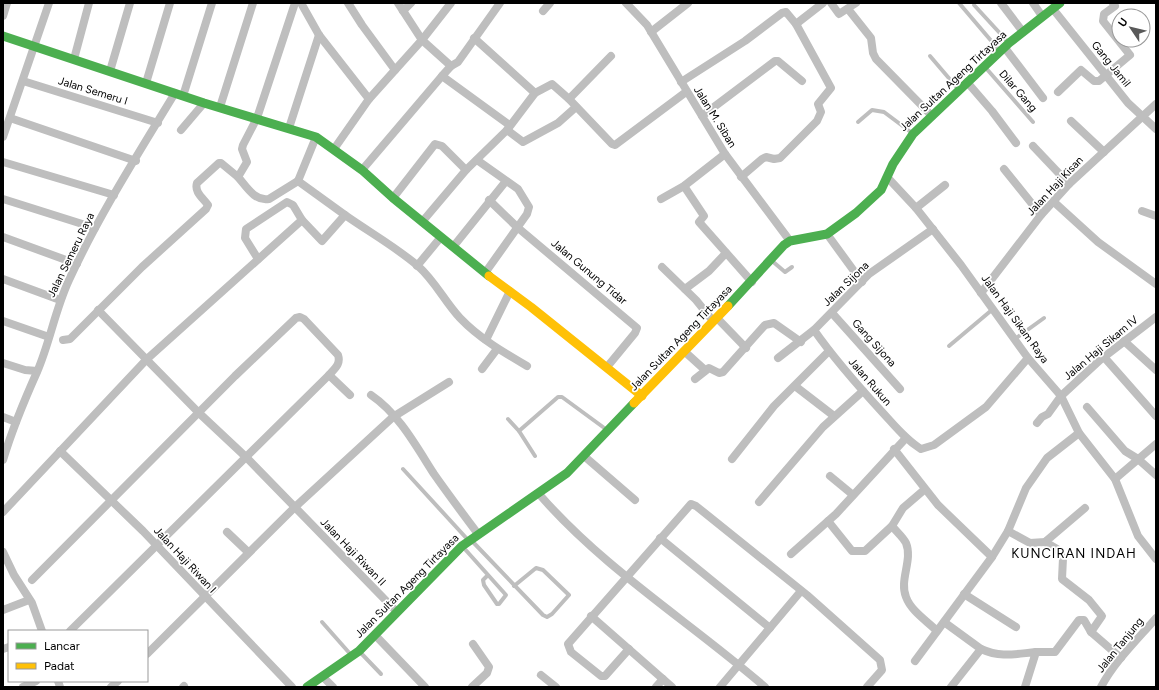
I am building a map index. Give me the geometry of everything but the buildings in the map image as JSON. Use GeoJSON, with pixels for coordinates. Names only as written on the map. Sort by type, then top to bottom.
{"type":"FeatureCollection","features":[{"type":"Feature","properties":{"kind":"main road","name":"Jalan Sultan Ageng Tirtayasa"},"geometry":{"type":"LineString","coordinates":[[307,687],[355,653],[375,635],[467,542],[539,494],[567,473],[752,282],[778,250],[790,241],[827,234],[856,213],[880,190],[888,178],[893,164],[913,134],[968,82],[987,69],[1005,48],[1056,6]]}},
{"type":"Feature","properties":{"kind":"main road"},"geometry":{"type":"LineString","coordinates":[[3,36],[35,45],[204,103],[316,137],[363,168],[392,198],[642,396]]}},
{"type":"Feature","properties":{"kind":"street"},"geometry":{"type":"LineString","coordinates":[[3,16],[7,3]]}},
{"type":"Feature","properties":{"kind":"street"},"geometry":{"type":"LineString","coordinates":[[3,134],[23,82],[49,3]]}},
{"type":"Feature","properties":{"kind":"street"},"geometry":{"type":"LineString","coordinates":[[74,59],[89,3]]}},
{"type":"Feature","properties":{"kind":"street"},"geometry":{"type":"LineString","coordinates":[[110,71],[130,3]]}},
{"type":"Feature","properties":{"kind":"street"},"geometry":{"type":"LineString","coordinates":[[146,83],[170,3]]}},
{"type":"Feature","properties":{"kind":"street","name":"Jalan Semeru Raya"},"geometry":{"type":"LineString","coordinates":[[3,460],[5,448],[37,371],[60,300],[95,228],[114,195],[136,161],[158,122],[179,94],[212,3]]}},
{"type":"Feature","properties":{"kind":"street"},"geometry":{"type":"LineString","coordinates":[[220,108],[253,3]]}},
{"type":"Feature","properties":{"kind":"street"},"geometry":{"type":"LineString","coordinates":[[238,177],[247,162],[242,149],[243,145],[257,118],[295,3]]}},
{"type":"Feature","properties":{"kind":"street"},"geometry":{"type":"LineString","coordinates":[[301,3],[319,35],[369,99]]}},
{"type":"Feature","properties":{"kind":"street"},"geometry":{"type":"LineString","coordinates":[[348,3],[395,70]]}},
{"type":"Feature","properties":{"kind":"street"},"geometry":{"type":"LineString","coordinates":[[398,3],[422,40],[451,66]]}},
{"type":"Feature","properties":{"kind":"street"},"geometry":{"type":"LineString","coordinates":[[404,11],[411,3]]}},
{"type":"Feature","properties":{"kind":"street"},"geometry":{"type":"LineString","coordinates":[[334,149],[369,99],[422,40],[451,3]]}},
{"type":"Feature","properties":{"kind":"street"},"geometry":{"type":"LineString","coordinates":[[363,168],[442,76],[451,66],[458,62],[500,3]]}},
{"type":"Feature","properties":{"kind":"street"},"geometry":{"type":"LineString","coordinates":[[543,10],[550,3]]}},
{"type":"Feature","properties":{"kind":"street"},"geometry":{"type":"LineString","coordinates":[[651,32],[688,3]]}},
{"type":"Feature","properties":{"kind":"street"},"geometry":{"type":"LineString","coordinates":[[796,24],[823,3]]}},
{"type":"Feature","properties":{"kind":"street"},"geometry":{"type":"LineString","coordinates":[[831,3],[839,14],[856,3]]}},
{"type":"Feature","properties":{"kind":"street"},"geometry":{"type":"LineString","coordinates":[[1002,3],[1023,32]]}},
{"type":"Feature","properties":{"kind":"street"},"geometry":{"type":"LineString","coordinates":[[1033,3],[1042,16]]}},
{"type":"Feature","properties":{"kind":"street"},"geometry":{"type":"LineString","coordinates":[[1058,92],[1081,70],[1094,81],[1099,81],[1130,54],[1103,21],[1104,14],[1115,6],[1114,3]]}},
{"type":"Feature","properties":{"kind":"street","name":"Jalan M. Siban"},"geometry":{"type":"LineString","coordinates":[[628,4],[647,24],[686,92],[725,154],[790,241]]}},
{"type":"Feature","properties":{"kind":"street","name":"Gang Jamil"},"geometry":{"type":"LineString","coordinates":[[1056,6],[1106,76],[1142,117],[1156,129]]}},
{"type":"Feature","properties":{"kind":"street"},"geometry":{"type":"LineString","coordinates":[[848,9],[870,38],[873,53],[876,59],[932,116]]}},
{"type":"Feature","properties":{"kind":"street"},"geometry":{"type":"LineString","coordinates":[[681,82],[745,41],[784,12],[796,24],[831,88],[818,104],[821,112],[817,121],[780,158],[774,159],[766,157],[742,177]]}},
{"type":"Feature","properties":{"kind":"street"},"geometry":{"type":"LineString","coordinates":[[289,128],[319,35]]}},
{"type":"Feature","properties":{"kind":"street"},"geometry":{"type":"LineString","coordinates":[[474,38],[535,94]]}},
{"type":"Feature","properties":{"kind":"street"},"geometry":{"type":"LineString","coordinates":[[1005,48],[1043,98]]}},
{"type":"Feature","properties":{"kind":"street"},"geometry":{"type":"LineString","coordinates":[[569,99],[611,56]]}},
{"type":"Feature","properties":{"kind":"street"},"geometry":{"type":"LineString","coordinates":[[702,116],[775,61],[778,61],[802,81]]}},
{"type":"Feature","properties":{"kind":"street"},"geometry":{"type":"LineString","coordinates":[[442,76],[480,102],[508,124],[508,129],[523,142],[558,123],[576,107]]}},
{"type":"Feature","properties":{"kind":"street","name":"Jalan Semeru I"},"geometry":{"type":"LineString","coordinates":[[23,82],[158,122]]}},
{"type":"Feature","properties":{"kind":"street"},"geometry":{"type":"LineString","coordinates":[[968,82],[992,110],[1016,143]]}},
{"type":"Feature","properties":{"kind":"street"},"geometry":{"type":"LineString","coordinates":[[422,222],[466,170],[508,129],[535,94],[552,84],[569,99],[612,144],[615,145],[686,92]]}},
{"type":"Feature","properties":{"kind":"street"},"geometry":{"type":"LineString","coordinates":[[181,130],[204,103]]}},
{"type":"Feature","properties":{"kind":"street","name":"Jalan Haji Kisan"},"geometry":{"type":"LineString","coordinates":[[981,293],[1041,215],[1070,184],[1156,104]]}},
{"type":"Feature","properties":{"kind":"street"},"geometry":{"type":"LineString","coordinates":[[10,118],[136,161]]}},
{"type":"Feature","properties":{"kind":"street"},"geometry":{"type":"LineString","coordinates":[[1071,121],[1104,152]]}},
{"type":"Feature","properties":{"kind":"street"},"geometry":{"type":"LineString","coordinates":[[63,340],[70,339],[142,267],[206,209],[208,205],[195,187],[197,183],[219,163],[222,163],[238,177],[258,199],[269,199],[298,181],[316,137]]}},
{"type":"Feature","properties":{"kind":"street"},"geometry":{"type":"LineString","coordinates":[[392,198],[436,144],[442,146],[466,170]]}},
{"type":"Feature","properties":{"kind":"street"},"geometry":{"type":"LineString","coordinates":[[1033,146],[1070,184]]}},
{"type":"Feature","properties":{"kind":"street"},"geometry":{"type":"LineString","coordinates":[[661,199],[684,186],[725,154]]}},
{"type":"Feature","properties":{"kind":"street"},"geometry":{"type":"LineString","coordinates":[[477,160],[518,189],[529,207],[527,214],[485,273]]}},
{"type":"Feature","properties":{"kind":"street"},"geometry":{"type":"LineString","coordinates":[[3,162],[114,195]]}},
{"type":"Feature","properties":{"kind":"street"},"geometry":{"type":"LineString","coordinates":[[1004,169],[1041,215]]}},
{"type":"Feature","properties":{"kind":"street","name":"Jalan Haji Sikam Raya"},"geometry":{"type":"LineString","coordinates":[[888,178],[933,229],[1028,358],[1061,396],[1079,433],[1115,479],[1138,536],[1156,559]]}},
{"type":"Feature","properties":{"kind":"street"},"geometry":{"type":"LineString","coordinates":[[298,181],[345,216],[418,266],[433,282],[460,317],[497,349],[527,366]]}},
{"type":"Feature","properties":{"kind":"street"},"geometry":{"type":"LineString","coordinates":[[453,247],[489,200],[506,181]]}},
{"type":"Feature","properties":{"kind":"street"},"geometry":{"type":"LineString","coordinates":[[684,186],[704,216],[699,222],[752,282]]}},
{"type":"Feature","properties":{"kind":"street"},"geometry":{"type":"LineString","coordinates":[[916,208],[945,186]]}},
{"type":"Feature","properties":{"kind":"street"},"geometry":{"type":"LineString","coordinates":[[3,199],[95,228]]}},
{"type":"Feature","properties":{"kind":"street","name":"Jalan Gunung Tidar"},"geometry":{"type":"LineString","coordinates":[[489,200],[517,227],[637,328],[636,333],[607,367]]}},
{"type":"Feature","properties":{"kind":"street"},"geometry":{"type":"LineString","coordinates":[[258,259],[245,238],[246,228],[287,202],[293,205],[302,220],[322,241],[345,216]]}},
{"type":"Feature","properties":{"kind":"street"},"geometry":{"type":"LineString","coordinates":[[1054,202],[1098,242],[1156,284]]}},
{"type":"Feature","properties":{"kind":"street"},"geometry":{"type":"LineString","coordinates":[[1142,211],[1156,216]]}},
{"type":"Feature","properties":{"kind":"street"},"geometry":{"type":"LineString","coordinates":[[3,512],[147,359],[302,220]]}},
{"type":"Feature","properties":{"kind":"street","name":"Jalan Sijona"},"geometry":{"type":"LineString","coordinates":[[778,358],[801,342],[814,330],[869,274],[933,229]]}},
{"type":"Feature","properties":{"kind":"street"},"geometry":{"type":"LineString","coordinates":[[827,234],[862,282]]}},
{"type":"Feature","properties":{"kind":"street"},"geometry":{"type":"LineString","coordinates":[[3,237],[77,264]]}},
{"type":"Feature","properties":{"kind":"street"},"geometry":{"type":"LineString","coordinates":[[418,266],[441,237]]}},
{"type":"Feature","properties":{"kind":"street"},"geometry":{"type":"LineString","coordinates":[[685,289],[709,271],[726,254]]}},
{"type":"Feature","properties":{"kind":"street"},"geometry":{"type":"LineString","coordinates":[[662,267],[715,320],[746,348]]}},
{"type":"Feature","properties":{"kind":"street"},"geometry":{"type":"LineString","coordinates":[[3,279],[60,300]]}},
{"type":"Feature","properties":{"kind":"street"},"geometry":{"type":"LineString","coordinates":[[486,340],[510,291]]}},
{"type":"Feature","properties":{"kind":"street","name":"Jalan Haji Riwan II"},"geometry":{"type":"LineString","coordinates":[[98,310],[199,413],[247,458],[294,508],[397,612]]}},
{"type":"Feature","properties":{"kind":"street","name":"Gang Sijona"},"geometry":{"type":"LineString","coordinates":[[832,313],[900,389]]}},
{"type":"Feature","properties":{"kind":"street"},"geometry":{"type":"LineString","coordinates":[[32,580],[281,331],[296,318],[300,317],[338,355],[340,360],[338,365],[329,375],[247,458],[156,545],[96,607],[71,630]]}},
{"type":"Feature","properties":{"kind":"street","name":"Jalan Haji Sikam IV"},"geometry":{"type":"LineString","coordinates":[[1037,423],[1042,417],[1048,414],[1061,396],[1104,357],[1156,317]]}},
{"type":"Feature","properties":{"kind":"street"},"geometry":{"type":"LineString","coordinates":[[3,321],[49,337]]}},
{"type":"Feature","properties":{"kind":"street"},"geometry":{"type":"LineString","coordinates":[[695,379],[709,368],[719,373],[723,372],[765,325],[770,323],[774,323],[801,342]]}},
{"type":"Feature","properties":{"kind":"street","name":"Jalan Rukun"},"geometry":{"type":"LineString","coordinates":[[814,330],[829,351],[863,391],[906,438],[921,449],[934,445],[986,407],[1028,358]]}},
{"type":"Feature","properties":{"kind":"street"},"geometry":{"type":"LineString","coordinates":[[1124,341],[1156,370]]}},
{"type":"Feature","properties":{"kind":"street"},"geometry":{"type":"LineString","coordinates":[[482,369],[497,349]]}},
{"type":"Feature","properties":{"kind":"street"},"geometry":{"type":"LineString","coordinates":[[684,351],[705,370]]}},
{"type":"Feature","properties":{"kind":"street"},"geometry":{"type":"LineString","coordinates":[[732,459],[774,406],[829,351]]}},
{"type":"Feature","properties":{"kind":"street"},"geometry":{"type":"LineString","coordinates":[[1104,357],[1156,416]]}},
{"type":"Feature","properties":{"kind":"street"},"geometry":{"type":"LineString","coordinates":[[3,363],[26,370],[37,371]]}},
{"type":"Feature","properties":{"kind":"street"},"geometry":{"type":"LineString","coordinates":[[329,375],[350,395]]}},
{"type":"Feature","properties":{"kind":"street"},"geometry":{"type":"LineString","coordinates":[[148,653],[248,552],[393,417],[449,382]]}},
{"type":"Feature","properties":{"kind":"street"},"geometry":{"type":"LineString","coordinates":[[795,386],[834,416]]}},
{"type":"Feature","properties":{"kind":"street"},"geometry":{"type":"LineString","coordinates":[[759,502],[823,427],[863,391]]}},
{"type":"Feature","properties":{"kind":"street"},"geometry":{"type":"LineString","coordinates":[[371,396],[384,404],[393,417],[404,428],[478,534]]}},
{"type":"Feature","properties":{"kind":"street"},"geometry":{"type":"LineString","coordinates":[[1087,407],[1125,451],[1138,459],[1156,475]]}},
{"type":"Feature","properties":{"kind":"street"},"geometry":{"type":"LineString","coordinates":[[3,417],[16,422]]}},
{"type":"Feature","properties":{"kind":"street"},"geometry":{"type":"LineString","coordinates":[[915,661],[992,557],[1008,531],[1026,488],[1043,463],[1047,458],[1079,433]]}},
{"type":"Feature","properties":{"kind":"street"},"geometry":{"type":"LineString","coordinates":[[791,554],[828,521],[894,449],[906,438]]}},
{"type":"Feature","properties":{"kind":"street"},"geometry":{"type":"LineString","coordinates":[[1115,479],[1156,444]]}},
{"type":"Feature","properties":{"kind":"street"},"geometry":{"type":"LineString","coordinates":[[894,449],[924,490],[992,557]]}},
{"type":"Feature","properties":{"kind":"street","name":"Jalan Haji Riwan I"},"geometry":{"type":"LineString","coordinates":[[60,451],[156,545],[292,687]]}},
{"type":"Feature","properties":{"kind":"street"},"geometry":{"type":"LineString","coordinates":[[584,456],[635,500]]}},
{"type":"Feature","properties":{"kind":"street"},"geometry":{"type":"LineString","coordinates":[[830,476],[853,495]]}},
{"type":"Feature","properties":{"kind":"street"},"geometry":{"type":"LineString","coordinates":[[828,521],[852,551],[865,551],[892,526],[903,508],[924,490]]}},
{"type":"Feature","properties":{"kind":"street"},"geometry":{"type":"LineString","coordinates":[[539,494],[562,521],[627,576],[765,687]]}},
{"type":"Feature","properties":{"kind":"street"},"geometry":{"type":"LineString","coordinates":[[629,649],[605,676],[597,674],[571,652],[568,644],[591,616],[691,504],[696,506],[801,591],[880,660],[882,670],[867,687]]}},
{"type":"Feature","properties":{"kind":"street"},"geometry":{"type":"LineString","coordinates":[[1008,531],[1030,544],[1045,542],[1085,508]]}},
{"type":"Feature","properties":{"kind":"street"},"geometry":{"type":"LineString","coordinates":[[892,526],[906,542],[907,567],[904,589],[906,598],[912,608],[937,631]]}},
{"type":"Feature","properties":{"kind":"street"},"geometry":{"type":"LineString","coordinates":[[227,532],[248,552]]}},
{"type":"Feature","properties":{"kind":"street"},"geometry":{"type":"LineString","coordinates":[[660,538],[770,628]]}},
{"type":"Feature","properties":{"kind":"street"},"geometry":{"type":"LineString","coordinates":[[1045,542],[1057,549],[1063,558],[1062,579],[1089,600],[1102,616],[1091,632]]}},
{"type":"Feature","properties":{"kind":"street"},"geometry":{"type":"LineString","coordinates":[[3,552],[5,563],[29,600],[42,630]]}},
{"type":"Feature","properties":{"kind":"street"},"geometry":{"type":"LineString","coordinates":[[720,687],[801,591]]}},
{"type":"Feature","properties":{"kind":"street"},"geometry":{"type":"LineString","coordinates":[[964,594],[1016,627]]}},
{"type":"Feature","properties":{"kind":"street"},"geometry":{"type":"LineString","coordinates":[[3,610],[29,600]]}},
{"type":"Feature","properties":{"kind":"street"},"geometry":{"type":"LineString","coordinates":[[591,616],[672,687]]}},
{"type":"Feature","properties":{"kind":"street","name":"Jalan Tanjung"},"geometry":{"type":"LineString","coordinates":[[1101,687],[1121,658],[1156,618]]}},
{"type":"Feature","properties":{"kind":"street"},"geometry":{"type":"LineString","coordinates":[[944,622],[981,649],[993,654],[1007,655],[1055,652],[1079,620],[1084,620],[1091,632],[1121,658]]}},
{"type":"Feature","properties":{"kind":"street"},"geometry":{"type":"LineString","coordinates":[[375,635],[425,687]]}},
{"type":"Feature","properties":{"kind":"street"},"geometry":{"type":"LineString","coordinates":[[472,687],[487,674],[489,667],[473,644]]}},
{"type":"Feature","properties":{"kind":"street"},"geometry":{"type":"LineString","coordinates":[[951,687],[981,649]]}},
{"type":"Feature","properties":{"kind":"street"},"geometry":{"type":"LineString","coordinates":[[1025,687],[1036,652]]}},
{"type":"Feature","properties":{"kind":"street"},"geometry":{"type":"LineString","coordinates":[[541,675],[556,687]]}},
{"type":"Feature","properties":{"kind":"street"},"geometry":{"type":"LineString","coordinates":[[323,677],[333,687]]}},
{"type":"Feature","properties":{"kind":"street"},"geometry":{"type":"LineString","coordinates":[[656,687],[663,679]]}},
{"type":"Feature","properties":{"kind":"street"},"geometry":{"type":"LineString","coordinates":[[23,687],[34,682]]}},
{"type":"Feature","properties":{"kind":"lane"},"geometry":{"type":"LineString","coordinates":[[959,3],[1005,48]]}},
{"type":"Feature","properties":{"kind":"lane"},"geometry":{"type":"LineString","coordinates":[[974,5],[1005,48]]}},
{"type":"Feature","properties":{"kind":"lane"},"geometry":{"type":"LineString","coordinates":[[930,56],[959,90]]}},
{"type":"Feature","properties":{"kind":"lane","name":"Dilar Gang"},"geometry":{"type":"LineString","coordinates":[[987,69],[1033,122]]}},
{"type":"Feature","properties":{"kind":"lane"},"geometry":{"type":"LineString","coordinates":[[858,122],[872,110],[884,112],[913,134]]}},
{"type":"Feature","properties":{"kind":"lane"},"geometry":{"type":"LineString","coordinates":[[770,259],[785,272],[792,266]]}},
{"type":"Feature","properties":{"kind":"lane"},"geometry":{"type":"LineString","coordinates":[[949,346],[993,309]]}},
{"type":"Feature","properties":{"kind":"lane"},"geometry":{"type":"LineString","coordinates":[[1014,339],[1044,318]]}},
{"type":"Feature","properties":{"kind":"lane"},"geometry":{"type":"LineString","coordinates":[[519,431],[558,397],[562,396],[609,431]]}},
{"type":"Feature","properties":{"kind":"lane"},"geometry":{"type":"LineString","coordinates":[[508,419],[519,431],[535,456]]}},
{"type":"Feature","properties":{"kind":"lane"},"geometry":{"type":"LineString","coordinates":[[403,469],[467,542],[543,615],[547,617],[552,614],[569,595],[542,570],[536,568],[514,586]]}},
{"type":"Feature","properties":{"kind":"lane"},"geometry":{"type":"LineString","coordinates":[[467,542],[488,575],[506,595],[499,604],[497,604],[484,585],[483,580],[488,575]]}},
{"type":"Feature","properties":{"kind":"lane"},"geometry":{"type":"LineString","coordinates":[[322,622],[355,653],[381,674]]}},
{"type":"Feature","properties":{"kind":"traffic: fast"},"geometry":{"type":"LineString","coordinates":[[728,306],[784,245],[790,241],[827,234],[856,213],[881,190],[893,164],[913,134],[1009,43],[1060,3]]}},
{"type":"Feature","properties":{"kind":"traffic: fast"},"geometry":{"type":"LineString","coordinates":[[3,36],[204,103],[316,137],[362,170],[393,198],[489,276]]}},
{"type":"Feature","properties":{"kind":"traffic: fast"},"geometry":{"type":"LineString","coordinates":[[307,687],[359,651],[462,546],[567,473],[634,403]]}},
{"type":"Feature","properties":{"kind":"traffic: slow"},"geometry":{"type":"LineString","coordinates":[[489,276],[531,307],[642,396]]}},
{"type":"Feature","properties":{"kind":"traffic: slow"},"geometry":{"type":"LineString","coordinates":[[634,403],[728,306]]}},
{"type":"Feature","properties":{"kind":"district","name":"KUNCIRAN INDAH"},"geometry":{"type":"Point","coordinates":[1074,553]}}]}
